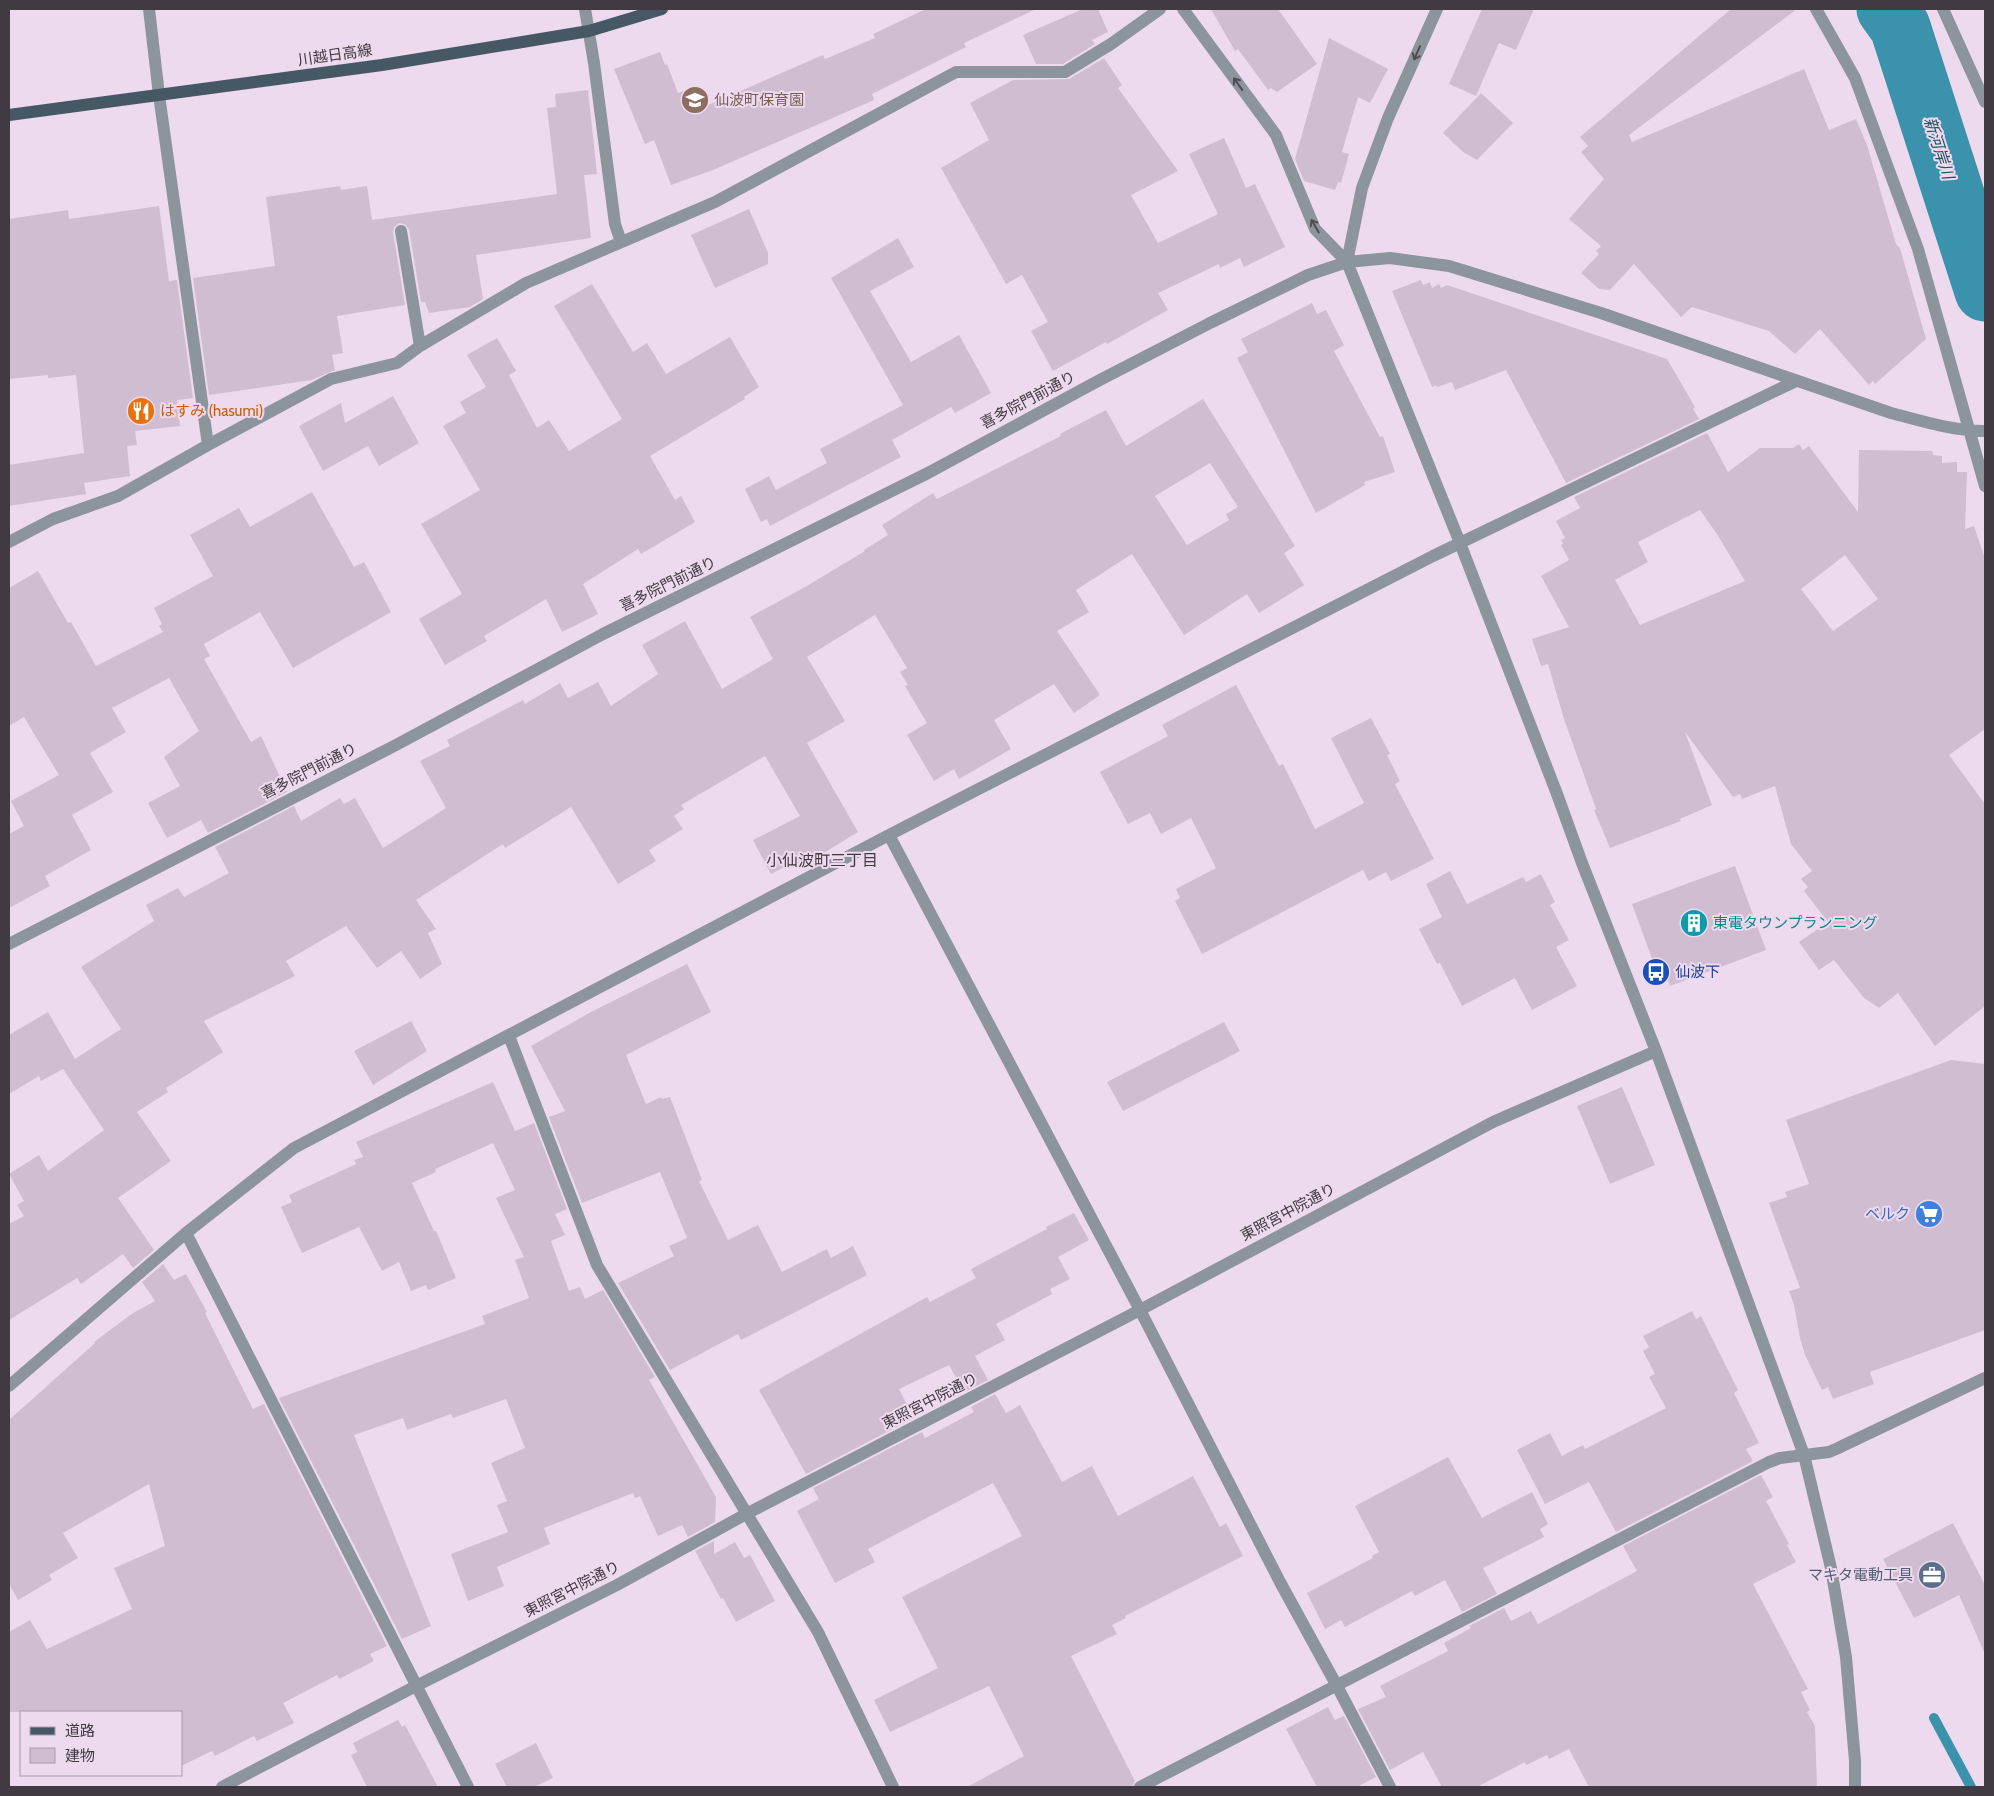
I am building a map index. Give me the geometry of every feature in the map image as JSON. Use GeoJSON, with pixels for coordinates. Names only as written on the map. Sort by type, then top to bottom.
{"type":"FeatureCollection","features":[{"type":"Feature","properties":{"kind":"main road","name":"川越日高線"},"geometry":{"type":"LineString","coordinates":[[9,115],[382,65],[590,31],[662,9]]}},
{"type":"Feature","properties":{"kind":"street"},"geometry":{"type":"LineString","coordinates":[[149,9],[158,95],[208,445]]}},
{"type":"Feature","properties":{"kind":"street"},"geometry":{"type":"LineString","coordinates":[[585,9],[590,31],[615,224],[621,242]]}},
{"type":"Feature","properties":{"kind":"street"},"geometry":{"type":"LineString","coordinates":[[9,542],[53,519],[118,496],[331,379],[397,362],[420,346],[526,283],[715,202],[956,72],[1065,72],[1111,44],[1160,9]]}},
{"type":"Feature","properties":{"kind":"street"},"geometry":{"type":"LineString","coordinates":[[1183,9],[1276,135],[1315,229],[1346,262],[1460,542],[1656,1051],[1804,1455],[1831,1568],[1846,1658],[1855,1761],[1855,1787]]}},
{"type":"Feature","properties":{"kind":"street"},"geometry":{"type":"LineString","coordinates":[[1346,262],[1362,188],[1388,118],[1437,9]]}},
{"type":"Feature","properties":{"kind":"street"},"geometry":{"type":"LineString","coordinates":[[1816,9],[1855,78],[1914,240],[1985,486]]}},
{"type":"Feature","properties":{"kind":"street"},"geometry":{"type":"LineString","coordinates":[[1943,9],[1985,102]]}},
{"type":"Feature","properties":{"kind":"street"},"geometry":{"type":"LineString","coordinates":[[401,230],[420,346]]}},
{"type":"Feature","properties":{"kind":"street","name":"喜多院門前通り"},"geometry":{"type":"LineString","coordinates":[[9,944],[396,745],[588,642],[928,473],[1096,382],[1308,275],[1346,262],[1390,258],[1448,266],[1601,313],[1891,413],[1970,431],[1985,431]]}},
{"type":"Feature","properties":{"kind":"street"},"geometry":{"type":"LineString","coordinates":[[9,1386],[186,1233],[294,1148],[890,835],[1460,542],[1710,424],[1796,381]]}},
{"type":"Feature","properties":{"kind":"street"},"geometry":{"type":"LineString","coordinates":[[890,835],[1140,1310],[1280,1582],[1390,1787]]}},
{"type":"Feature","properties":{"kind":"street"},"geometry":{"type":"LineString","coordinates":[[509,1036],[597,1265],[818,1632],[893,1787]]}},
{"type":"Feature","properties":{"kind":"street","name":"東照宮中院通り"},"geometry":{"type":"LineString","coordinates":[[222,1787],[416,1686],[617,1585],[748,1513],[1140,1310],[1492,1122],[1656,1051]]}},
{"type":"Feature","properties":{"kind":"street"},"geometry":{"type":"LineString","coordinates":[[186,1233],[468,1787]]}},
{"type":"Feature","properties":{"kind":"street"},"geometry":{"type":"LineString","coordinates":[[1140,1787],[1769,1462],[1780,1458],[1836,1449],[1985,1378]]}},
{"type":"Feature","properties":{"kind":"building"},"geometry":{"type":"Polygon","coordinates":[[[926,9],[1036,9],[964,43],[966,47],[872,94],[874,100],[713,170],[671,185],[654,140],[645,144],[614,69],[660,52],[665,65],[667,64],[678,93],[699,86],[706,106],[823,55],[825,59],[875,38],[873,34],[926,9]]]}},
{"type":"Feature","properties":{"kind":"building"},"geometry":{"type":"Polygon","coordinates":[[[1083,9],[1098,9],[1108,32],[1092,40],[1095,44],[1063,64],[1036,64],[1023,35],[1083,9]]]}},
{"type":"Feature","properties":{"kind":"building"},"geometry":{"type":"Polygon","coordinates":[[[1211,9],[1278,9],[1317,64],[1277,92],[1271,88],[1268,90],[1238,49],[1235,51],[1211,9]]]}},
{"type":"Feature","properties":{"kind":"building"},"geometry":{"type":"Polygon","coordinates":[[[1482,9],[1534,9],[1516,50],[1499,43],[1476,96],[1449,84],[1482,9]]]}},
{"type":"Feature","properties":{"kind":"building"},"geometry":{"type":"Polygon","coordinates":[[[1731,9],[1797,9],[1629,135],[1632,142],[1804,69],[1829,130],[1856,119],[1867,145],[1896,244],[1900,248],[1926,339],[1875,384],[1873,381],[1869,385],[1820,329],[1795,354],[1769,331],[1692,307],[1681,317],[1634,264],[1610,290],[1599,289],[1581,273],[1599,254],[1596,251],[1601,246],[1569,219],[1604,179],[1581,152],[1588,146],[1580,137],[1731,9]]]}},
{"type":"Feature","properties":{"kind":"building"},"geometry":{"type":"Polygon","coordinates":[[[1329,38],[1388,69],[1370,103],[1358,97],[1342,152],[1349,154],[1341,183],[1338,182],[1335,190],[1304,181],[1295,159],[1329,38]]]}},
{"type":"Feature","properties":{"kind":"building"},"geometry":{"type":"Polygon","coordinates":[[[1104,58],[1122,85],[1118,88],[1178,171],[1131,195],[1158,243],[1218,214],[1189,154],[1224,138],[1246,188],[1255,184],[1285,247],[1244,267],[1240,258],[1220,268],[1219,264],[1158,293],[1168,310],[1053,371],[1031,331],[1048,322],[1022,275],[1006,284],[941,168],[989,140],[970,103],[1013,80],[1069,79],[1104,58]]]}},
{"type":"Feature","properties":{"kind":"building"},"geometry":{"type":"Polygon","coordinates":[[[588,90],[597,174],[584,175],[591,238],[476,255],[483,299],[470,307],[429,313],[425,302],[421,302],[409,229],[404,224],[399,223],[393,232],[405,305],[337,316],[343,353],[332,355],[335,370],[312,380],[209,395],[193,278],[275,266],[266,197],[340,186],[341,190],[367,186],[372,220],[557,194],[547,108],[556,107],[555,94],[588,90]]]}},
{"type":"Feature","properties":{"kind":"building"},"geometry":{"type":"Polygon","coordinates":[[[1481,93],[1513,123],[1477,160],[1463,152],[1443,133],[1481,93]]]}},
{"type":"Feature","properties":{"kind":"building"},"geometry":{"type":"Polygon","coordinates":[[[159,206],[169,281],[177,280],[193,398],[177,400],[180,426],[135,431],[137,445],[127,446],[130,476],[84,483],[86,494],[9,506],[9,465],[84,453],[76,375],[48,378],[48,375],[9,379],[9,219],[68,210],[69,219],[159,206]]]}},
{"type":"Feature","properties":{"kind":"building"},"geometry":{"type":"Polygon","coordinates":[[[749,209],[768,253],[768,264],[715,288],[691,235],[749,209]]]}},
{"type":"Feature","properties":{"kind":"building"},"geometry":{"type":"Polygon","coordinates":[[[898,238],[914,267],[870,291],[911,362],[959,335],[991,393],[955,413],[951,407],[892,440],[901,457],[770,526],[767,519],[761,522],[745,489],[769,476],[776,490],[827,463],[820,449],[903,405],[831,278],[898,238]]]}},
{"type":"Feature","properties":{"kind":"building"},"geometry":{"type":"Polygon","coordinates":[[[1421,280],[1423,285],[1430,282],[1432,288],[1439,284],[1441,288],[1447,285],[1667,359],[1695,407],[1693,409],[1699,419],[1566,483],[1506,370],[1455,390],[1452,382],[1432,387],[1392,291],[1421,280]]]}},
{"type":"Feature","properties":{"kind":"building"},"geometry":{"type":"Polygon","coordinates":[[[592,284],[633,352],[647,343],[666,374],[730,337],[759,387],[744,397],[745,399],[650,456],[675,500],[681,496],[695,522],[641,554],[638,549],[583,584],[598,614],[562,632],[546,599],[484,636],[487,641],[445,665],[419,619],[462,594],[421,524],[480,490],[443,426],[466,413],[460,402],[486,387],[467,355],[497,338],[516,371],[509,375],[537,428],[549,420],[569,451],[622,419],[554,306],[592,284]]]}},
{"type":"Feature","properties":{"kind":"building"},"geometry":{"type":"Polygon","coordinates":[[[1312,303],[1317,314],[1326,310],[1344,345],[1334,351],[1380,437],[1383,436],[1395,472],[1364,482],[1365,485],[1316,513],[1237,358],[1248,352],[1241,339],[1312,303]]]}},
{"type":"Feature","properties":{"kind":"building"},"geometry":{"type":"Polygon","coordinates":[[[393,396],[419,443],[379,466],[368,446],[323,471],[299,426],[341,403],[345,423],[393,396]]]}},
{"type":"Feature","properties":{"kind":"building"},"geometry":{"type":"Polygon","coordinates":[[[1203,399],[1295,546],[1284,553],[1304,585],[1259,613],[1247,594],[1184,635],[1132,554],[1076,590],[1089,612],[1057,631],[1100,695],[1074,713],[1054,684],[994,720],[1011,749],[959,779],[954,769],[934,781],[907,735],[927,723],[905,686],[908,685],[900,672],[907,668],[875,615],[807,657],[845,721],[807,743],[858,832],[822,854],[821,852],[789,869],[787,866],[771,874],[753,840],[800,816],[765,756],[681,805],[684,809],[674,816],[683,829],[649,850],[656,861],[618,884],[571,807],[505,848],[503,844],[416,900],[436,929],[428,933],[442,964],[420,979],[401,951],[377,968],[346,926],[286,961],[295,976],[204,1021],[223,1052],[166,1088],[168,1092],[137,1112],[171,1161],[118,1198],[154,1250],[133,1268],[123,1254],[81,1284],[77,1278],[9,1320],[9,1224],[24,1216],[17,1205],[24,1201],[9,1174],[39,1155],[48,1171],[104,1130],[63,1069],[41,1081],[39,1076],[9,1094],[9,1035],[48,1012],[75,1059],[121,1029],[81,967],[154,921],[146,905],[178,888],[184,897],[229,873],[215,847],[294,806],[301,821],[340,798],[344,804],[355,798],[383,848],[446,808],[420,761],[450,746],[447,740],[523,700],[525,704],[560,683],[568,698],[598,682],[611,706],[658,674],[642,645],[685,621],[722,689],[773,659],[750,617],[865,551],[888,535],[882,525],[933,493],[937,499],[1061,436],[1060,434],[1106,410],[1126,446],[1203,399]],[[1210,463],[1155,496],[1187,545],[1229,520],[1226,514],[1238,507],[1210,463]]]}},
{"type":"Feature","properties":{"kind":"building"},"geometry":{"type":"Polygon","coordinates":[[[1707,433],[1728,472],[1760,448],[1793,448],[1799,444],[1803,450],[1809,446],[1858,512],[1859,450],[1932,451],[1933,455],[1942,456],[1942,463],[1957,462],[1957,472],[1967,472],[1965,529],[1974,526],[1985,559],[1985,729],[1949,755],[1985,804],[1985,1006],[1935,1046],[1898,993],[1879,1008],[1864,998],[1834,960],[1819,970],[1799,942],[1828,922],[1804,891],[1808,887],[1801,879],[1812,871],[1791,844],[1775,786],[1742,799],[1740,794],[1733,797],[1685,732],[1712,805],[1680,819],[1681,821],[1610,848],[1594,810],[1596,809],[1564,719],[1548,664],[1541,666],[1532,639],[1569,627],[1541,576],[1569,560],[1561,545],[1563,544],[1561,540],[1565,538],[1556,521],[1580,508],[1574,497],[1707,433]],[[1700,510],[1638,542],[1648,562],[1615,580],[1640,625],[1745,581],[1717,534],[1700,510]],[[1845,555],[1801,589],[1833,631],[1878,599],[1845,555]]]}},
{"type":"Feature","properties":{"kind":"building"},"geometry":{"type":"Polygon","coordinates":[[[312,492],[354,567],[364,562],[391,612],[293,668],[260,612],[204,644],[210,656],[204,659],[251,742],[261,736],[287,792],[208,833],[201,820],[167,838],[148,803],[180,786],[164,757],[199,731],[169,678],[112,708],[126,732],[90,753],[113,792],[72,815],[91,850],[45,876],[50,886],[9,908],[9,834],[24,826],[11,801],[59,775],[24,717],[9,726],[9,588],[38,571],[68,623],[71,622],[96,666],[163,632],[159,626],[162,624],[154,608],[213,576],[190,535],[239,508],[250,527],[312,492]]]}},
{"type":"Feature","properties":{"kind":"building"},"geometry":{"type":"Polygon","coordinates":[[[1236,685],[1279,766],[1283,764],[1315,829],[1364,803],[1331,738],[1371,718],[1390,754],[1387,755],[1400,781],[1395,784],[1434,859],[1391,881],[1386,872],[1369,881],[1363,870],[1202,954],[1175,901],[1180,898],[1176,889],[1216,868],[1191,818],[1161,834],[1150,813],[1128,824],[1100,772],[1168,736],[1162,725],[1236,685]]]}},
{"type":"Feature","properties":{"kind":"building","name":"東電タウンプランニング"},"geometry":{"type":"Polygon","coordinates":[[[1735,866],[1766,950],[1670,986],[1668,980],[1661,983],[1632,904],[1735,866]]]}},
{"type":"Feature","properties":{"kind":"building"},"geometry":{"type":"Polygon","coordinates":[[[1450,871],[1467,904],[1523,877],[1526,882],[1541,874],[1555,902],[1550,905],[1569,940],[1556,947],[1577,986],[1532,1010],[1515,978],[1462,1006],[1440,963],[1437,964],[1419,929],[1442,917],[1426,884],[1450,871]]]}},
{"type":"Feature","properties":{"kind":"building"},"geometry":{"type":"Polygon","coordinates":[[[687,964],[711,1012],[626,1055],[646,1104],[661,1097],[662,1099],[670,1097],[702,1180],[699,1181],[728,1240],[758,1225],[782,1272],[827,1249],[831,1258],[853,1246],[867,1275],[741,1340],[738,1334],[670,1370],[618,1283],[674,1256],[669,1246],[687,1238],[660,1172],[582,1203],[549,1117],[565,1111],[531,1046],[589,1013],[687,964]]]}},
{"type":"Feature","properties":{"kind":"building"},"geometry":{"type":"Polygon","coordinates":[[[411,1021],[427,1051],[373,1085],[354,1051],[411,1021]]]}},
{"type":"Feature","properties":{"kind":"building"},"geometry":{"type":"Polygon","coordinates":[[[1224,1022],[1240,1051],[1123,1111],[1107,1082],[1224,1022]]]}},
{"type":"Feature","properties":{"kind":"building"},"geometry":{"type":"Polygon","coordinates":[[[1951,1060],[1985,1064],[1985,1330],[1870,1372],[1874,1384],[1833,1399],[1828,1387],[1822,1390],[1805,1355],[1789,1291],[1800,1288],[1769,1203],[1787,1197],[1785,1192],[1809,1184],[1786,1120],[1951,1060]]]}},
{"type":"Feature","properties":{"kind":"building"},"geometry":{"type":"Polygon","coordinates":[[[493,1082],[515,1131],[534,1123],[567,1209],[555,1214],[565,1235],[551,1241],[569,1291],[580,1287],[585,1299],[603,1290],[655,1377],[649,1380],[716,1497],[715,1522],[688,1537],[682,1525],[658,1536],[640,1496],[635,1498],[633,1493],[544,1528],[550,1544],[497,1567],[504,1586],[468,1601],[451,1554],[508,1532],[497,1505],[507,1501],[491,1463],[525,1448],[506,1399],[453,1418],[451,1414],[407,1430],[403,1418],[354,1435],[431,1626],[402,1639],[279,1398],[485,1324],[482,1316],[529,1298],[515,1260],[524,1257],[496,1198],[515,1190],[493,1143],[435,1169],[436,1172],[412,1183],[434,1231],[436,1231],[456,1278],[428,1290],[426,1285],[411,1291],[399,1262],[382,1271],[359,1227],[302,1253],[281,1207],[292,1202],[289,1195],[356,1164],[354,1160],[363,1157],[356,1142],[493,1082]]]}},
{"type":"Feature","properties":{"kind":"building"},"geometry":{"type":"Polygon","coordinates":[[[1622,1087],[1655,1165],[1610,1184],[1577,1106],[1622,1087]]]}},
{"type":"Feature","properties":{"kind":"building"},"geometry":{"type":"Polygon","coordinates":[[[1074,1213],[1089,1240],[1058,1257],[1070,1279],[1050,1289],[1052,1294],[996,1324],[1005,1340],[975,1356],[988,1380],[964,1392],[949,1365],[899,1389],[914,1418],[806,1474],[759,1390],[927,1297],[930,1302],[976,1278],[971,1269],[1074,1213]]]}},
{"type":"Feature","properties":{"kind":"building"},"geometry":{"type":"Polygon","coordinates":[[[163,1264],[174,1280],[186,1274],[207,1312],[205,1313],[253,1409],[264,1404],[387,1646],[370,1654],[374,1661],[339,1679],[337,1675],[283,1703],[294,1723],[257,1741],[254,1736],[215,1756],[212,1751],[182,1766],[182,1711],[9,1712],[9,1632],[30,1620],[47,1649],[132,1609],[114,1568],[165,1546],[149,1484],[63,1533],[78,1558],[49,1575],[52,1580],[18,1600],[9,1584],[9,1420],[94,1342],[133,1313],[155,1301],[142,1282],[163,1264]]]}},
{"type":"Feature","properties":{"kind":"building"},"geometry":{"type":"Polygon","coordinates":[[[1692,1311],[1696,1319],[1701,1316],[1738,1390],[1734,1393],[1759,1443],[1746,1449],[1753,1461],[1616,1532],[1589,1482],[1545,1504],[1517,1450],[1550,1433],[1562,1456],[1583,1445],[1585,1449],[1666,1408],[1649,1377],[1655,1374],[1643,1351],[1649,1347],[1643,1336],[1692,1311]]]}},
{"type":"Feature","properties":{"kind":"building"},"geometry":{"type":"Polygon","coordinates":[[[995,1394],[1006,1413],[1020,1405],[1062,1482],[1092,1466],[1118,1516],[1193,1476],[1220,1527],[1226,1523],[1243,1556],[1125,1616],[1126,1618],[1112,1625],[1117,1634],[1071,1656],[1135,1781],[1132,1787],[967,1787],[1024,1756],[989,1686],[890,1732],[874,1700],[938,1668],[902,1597],[1022,1536],[993,1483],[868,1549],[875,1562],[835,1583],[797,1511],[819,1499],[813,1488],[922,1432],[925,1438],[974,1412],[971,1407],[995,1394]]]}},
{"type":"Feature","properties":{"kind":"building"},"geometry":{"type":"Polygon","coordinates":[[[1448,1457],[1482,1518],[1532,1492],[1548,1524],[1540,1529],[1544,1537],[1483,1568],[1497,1594],[1462,1612],[1445,1580],[1415,1596],[1412,1591],[1345,1627],[1341,1620],[1325,1629],[1307,1593],[1373,1558],[1372,1556],[1379,1552],[1355,1506],[1448,1457]]]}},
{"type":"Feature","properties":{"kind":"building"},"geometry":{"type":"Polygon","coordinates":[[[1761,1475],[1773,1497],[1766,1501],[1789,1544],[1787,1545],[1796,1562],[1753,1584],[1808,1689],[1801,1692],[1810,1710],[1807,1712],[1815,1726],[1817,1787],[1589,1787],[1569,1749],[1549,1759],[1547,1755],[1526,1765],[1525,1762],[1477,1787],[1442,1787],[1423,1752],[1390,1770],[1358,1709],[1386,1697],[1380,1686],[1448,1651],[1444,1643],[1471,1628],[1469,1626],[1504,1608],[1511,1621],[1531,1611],[1538,1624],[1637,1571],[1623,1546],[1761,1475]]]}},
{"type":"Feature","properties":{"kind":"building"},"geometry":{"type":"Polygon","coordinates":[[[1953,1523],[1985,1585],[1985,1654],[1959,1595],[1914,1618],[1883,1559],[1953,1523]]]}},
{"type":"Feature","properties":{"kind":"building"},"geometry":{"type":"Polygon","coordinates":[[[714,1541],[714,1554],[735,1542],[744,1558],[750,1555],[775,1601],[736,1622],[695,1551],[714,1541]]]}},
{"type":"Feature","properties":{"kind":"building"},"geometry":{"type":"Polygon","coordinates":[[[1328,1707],[1335,1720],[1344,1716],[1376,1777],[1357,1787],[1317,1787],[1286,1729],[1328,1707]]]}},
{"type":"Feature","properties":{"kind":"building"},"geometry":{"type":"Polygon","coordinates":[[[398,1720],[402,1727],[405,1725],[438,1787],[367,1787],[351,1755],[357,1752],[353,1743],[398,1720]]]}},
{"type":"Feature","properties":{"kind":"building"},"geometry":{"type":"Polygon","coordinates":[[[536,1743],[553,1778],[534,1787],[507,1787],[495,1764],[536,1743]]]}},
{"type":"Feature","properties":{"kind":"waterway","name":"新河岸川"},"geometry":{"type":"LineString","coordinates":[[1887,9],[1900,27],[1985,291]]}},
{"type":"Feature","properties":{"kind":"waterway"},"geometry":{"type":"LineString","coordinates":[[1934,1718],[1971,1787]]}},
{"type":"Feature","properties":{"kind":"place","name":"仙波町保育園"},"geometry":{"type":"Point","coordinates":[695,100]}},
{"type":"Feature","properties":{"kind":"place","name":"はすみ (hasumi)"},"geometry":{"type":"Point","coordinates":[141,411]}},
{"type":"Feature","properties":{"kind":"place","name":"東電タウンプランニング"},"geometry":{"type":"Point","coordinates":[1694,923]}},
{"type":"Feature","properties":{"kind":"place","name":"仙波下"},"geometry":{"type":"Point","coordinates":[1656,972]}},
{"type":"Feature","properties":{"kind":"place","name":"ベルク"},"geometry":{"type":"Point","coordinates":[1929,1214]}},
{"type":"Feature","properties":{"kind":"place","name":"マキタ電動工具"},"geometry":{"type":"Point","coordinates":[1932,1575]}},
{"type":"Feature","properties":{"kind":"district","name":"小仙波町三丁目"},"geometry":{"type":"Point","coordinates":[822,860]}}]}
